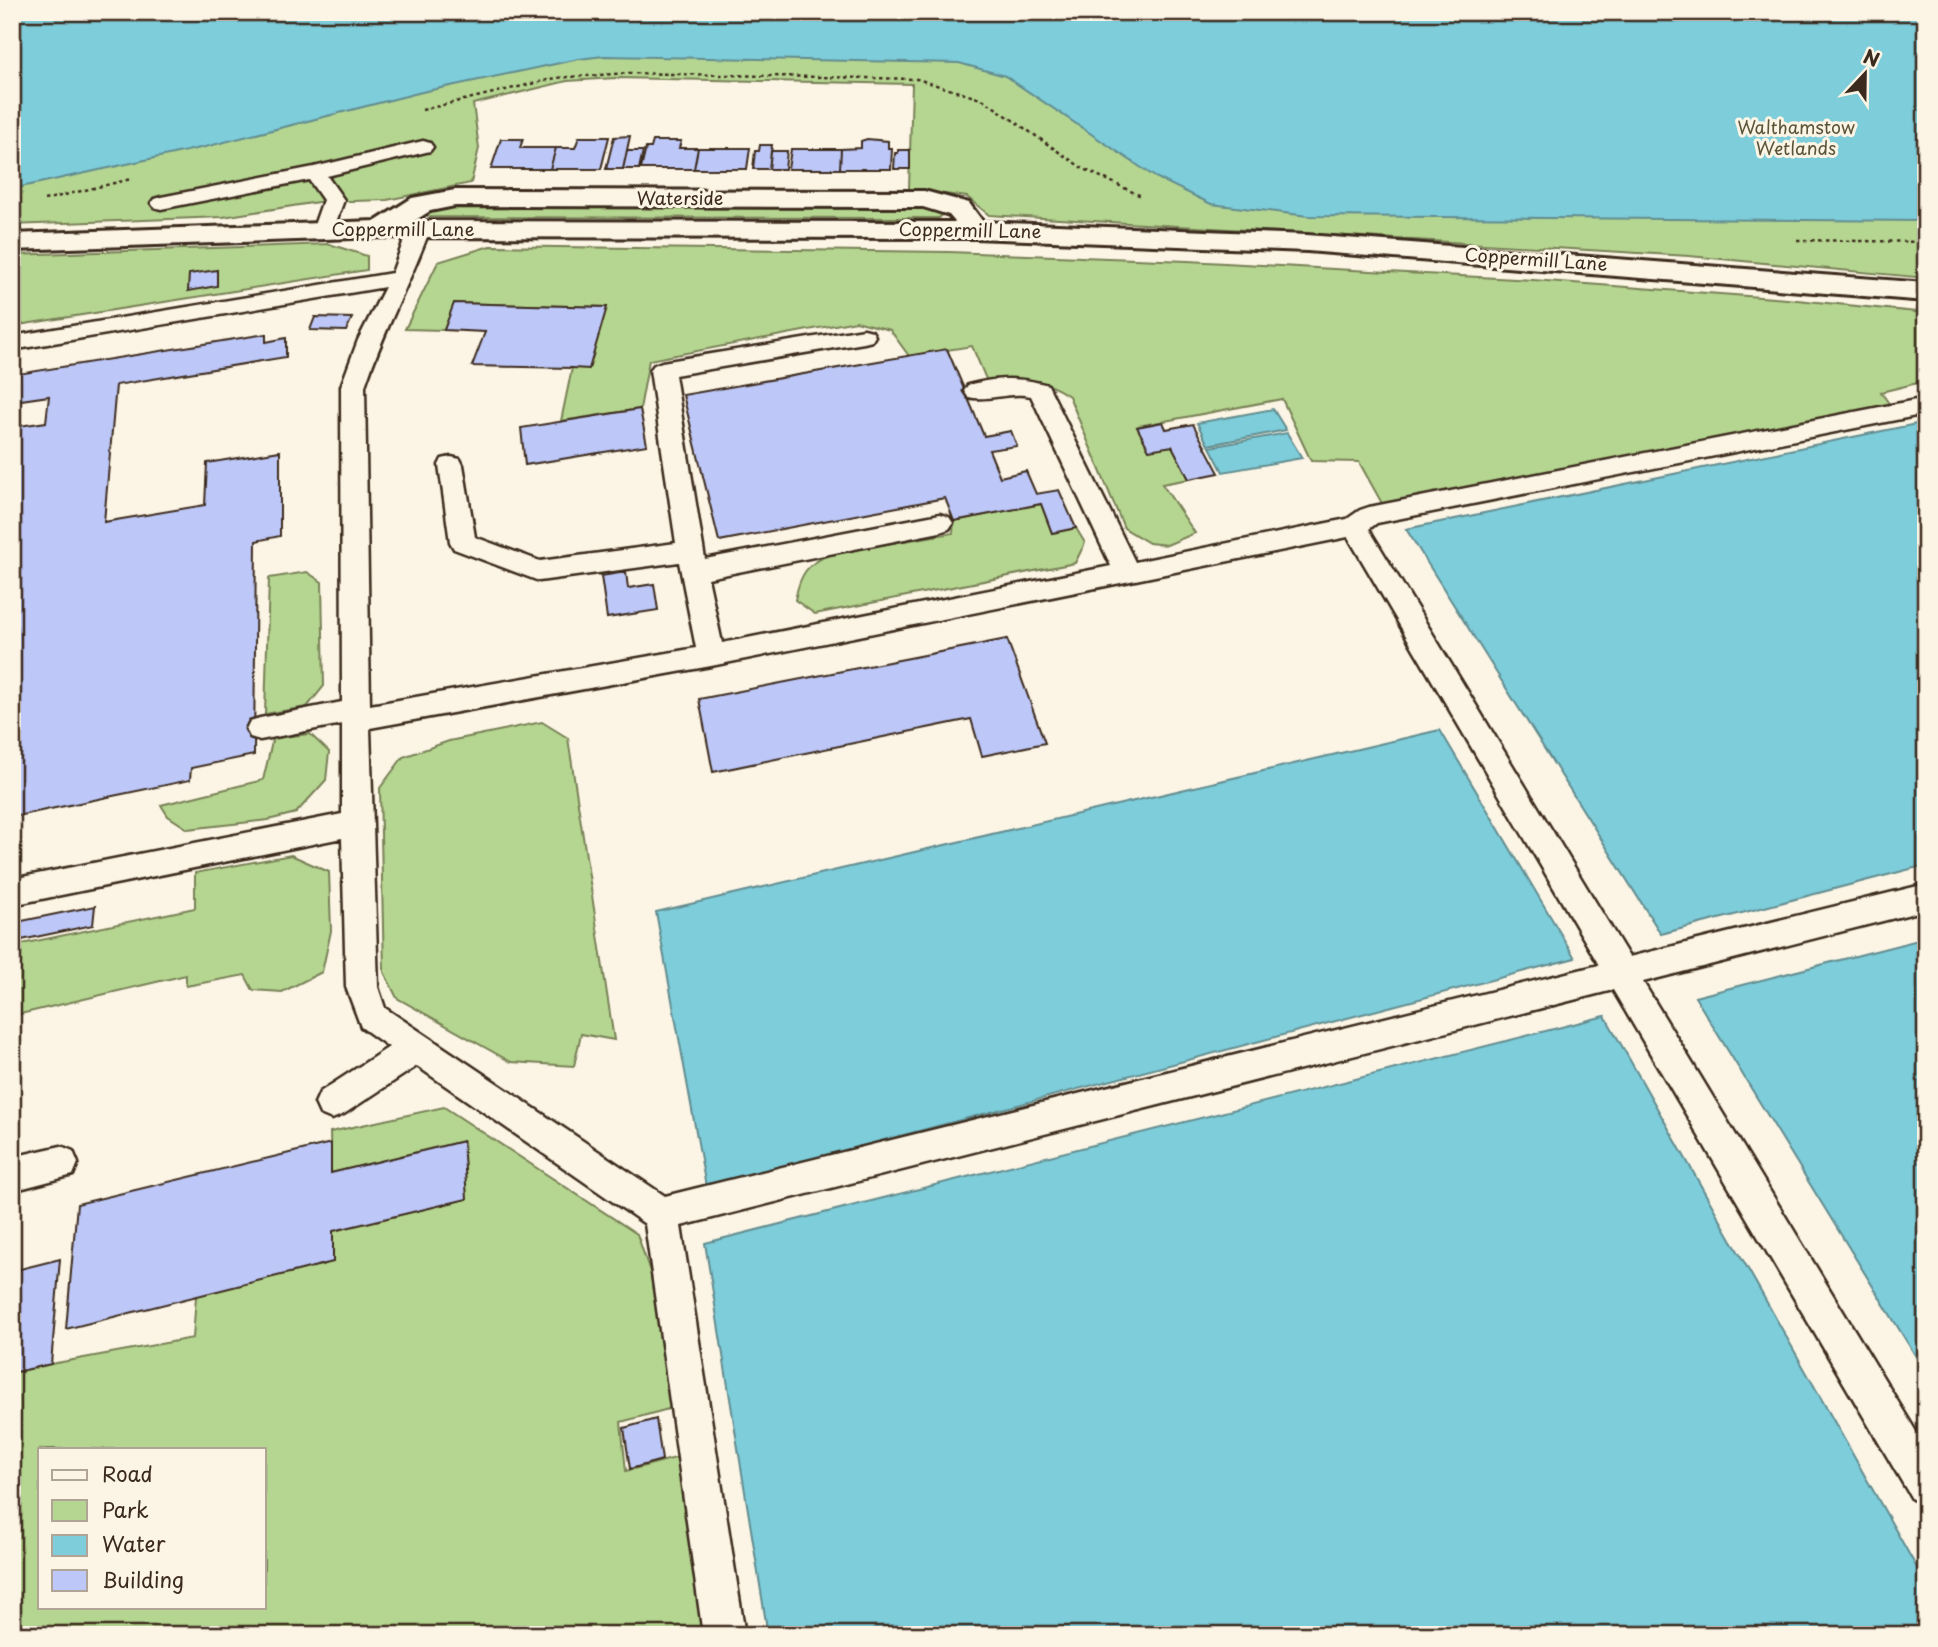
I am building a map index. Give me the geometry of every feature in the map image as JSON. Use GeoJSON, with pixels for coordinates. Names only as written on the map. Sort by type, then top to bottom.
{"type":"FeatureCollection","features":[{"type":"Feature","properties":{"kind":"street","name":"Waterside"},"geometry":{"type":"LineString","coordinates":[[382,229],[422,204],[455,198],[482,198],[924,199],[959,209],[975,230]]}},
{"type":"Feature","properties":{"kind":"street","name":"Coppermill Lane"},"geometry":{"type":"LineString","coordinates":[[12,242],[382,229],[975,230],[1307,243],[1926,292]]}},
{"type":"Feature","properties":{"kind":"lane"},"geometry":{"type":"LineString","coordinates":[[161,203],[314,173],[423,147]]}},
{"type":"Feature","properties":{"kind":"lane"},"geometry":{"type":"LineString","coordinates":[[314,173],[334,200],[323,231]]}},
{"type":"Feature","properties":{"kind":"lane"},"geometry":{"type":"LineString","coordinates":[[419,229],[401,278],[369,340],[353,386],[357,823],[362,987],[372,1017],[661,1214],[724,1635]]}},
{"type":"Feature","properties":{"kind":"lane"},"geometry":{"type":"LineString","coordinates":[[12,343],[401,278]]}},
{"type":"Feature","properties":{"kind":"lane"},"geometry":{"type":"LineString","coordinates":[[711,656],[692,561],[662,370],[864,335]]}},
{"type":"Feature","properties":{"kind":"lane"},"geometry":{"type":"LineString","coordinates":[[976,391],[1016,386],[1040,391],[1126,571]]}},
{"type":"Feature","properties":{"kind":"lane"},"geometry":{"type":"LineString","coordinates":[[260,729],[711,656],[1355,527],[1369,516],[1926,405]]}},
{"type":"Feature","properties":{"kind":"lane"},"geometry":{"type":"LineString","coordinates":[[451,465],[463,542],[539,571],[692,561],[940,523]]}},
{"type":"Feature","properties":{"kind":"lane"},"geometry":{"type":"LineString","coordinates":[[1355,527],[1926,1485]]}},
{"type":"Feature","properties":{"kind":"lane"},"geometry":{"type":"LineString","coordinates":[[12,892],[357,823]]}},
{"type":"Feature","properties":{"kind":"lane"},"geometry":{"type":"LineString","coordinates":[[661,1214],[1926,897]]}},
{"type":"Feature","properties":{"kind":"lane"},"geometry":{"type":"LineString","coordinates":[[332,1103],[418,1047]]}},
{"type":"Feature","properties":{"kind":"lane"},"geometry":{"type":"LineString","coordinates":[[12,1174],[61,1163]]}},
{"type":"Feature","properties":{"kind":"path"},"geometry":{"type":"LineString","coordinates":[[422,110],[556,78],[627,73],[917,79],[984,100],[1082,168],[1152,201]]}},
{"type":"Feature","properties":{"kind":"path"},"geometry":{"type":"LineString","coordinates":[[35,202],[142,177]]}},
{"type":"Feature","properties":{"kind":"path"},"geometry":{"type":"LineString","coordinates":[[1791,240],[1926,242]]}},
{"type":"Feature","properties":{"kind":"green space","name":"Walthamstow Wetlands"},"geometry":{"type":"Polygon","coordinates":[[[12,12],[1926,12],[1926,278],[1689,256],[989,215],[967,197],[909,189],[912,84],[616,78],[567,81],[473,104],[479,148],[471,183],[387,200],[318,202],[223,217],[12,225],[12,12]]]}},
{"type":"Feature","properties":{"kind":"green space"},"geometry":{"type":"Polygon","coordinates":[[[428,205],[933,207],[946,212],[939,218],[430,217],[421,212],[428,205]]]}},
{"type":"Feature","properties":{"kind":"green space"},"geometry":{"type":"Polygon","coordinates":[[[329,244],[367,256],[367,270],[12,326],[12,255],[329,244]]]}},
{"type":"Feature","properties":{"kind":"green space"},"geometry":{"type":"Polygon","coordinates":[[[490,246],[949,252],[1188,261],[1533,280],[1787,299],[1926,313],[1926,381],[1881,392],[1890,405],[1384,507],[1359,462],[1311,461],[1282,399],[1138,426],[1149,450],[1172,446],[1189,479],[1162,484],[1195,533],[1167,545],[1149,543],[1124,528],[1069,396],[1058,389],[1030,380],[988,384],[972,346],[909,356],[890,330],[856,321],[649,360],[640,409],[561,421],[572,368],[589,368],[606,307],[455,303],[444,330],[405,329],[438,262],[490,246]]]}},
{"type":"Feature","properties":{"kind":"green space"},"geometry":{"type":"Polygon","coordinates":[[[1041,504],[1052,533],[1076,528],[1085,543],[1075,563],[815,614],[795,600],[806,570],[832,553],[953,533],[954,521],[1041,504]]]}},
{"type":"Feature","properties":{"kind":"green space"},"geometry":{"type":"Polygon","coordinates":[[[307,572],[322,582],[324,686],[307,707],[265,714],[269,578],[307,572]]]}},
{"type":"Feature","properties":{"kind":"green space"},"geometry":{"type":"Polygon","coordinates":[[[542,722],[568,738],[614,1040],[581,1034],[574,1066],[511,1062],[397,998],[384,972],[380,788],[403,757],[449,741],[542,722]]]}},
{"type":"Feature","properties":{"kind":"green space"},"geometry":{"type":"Polygon","coordinates":[[[310,734],[329,752],[326,780],[296,813],[268,820],[188,829],[168,816],[161,805],[263,780],[273,738],[310,734]]]}},
{"type":"Feature","properties":{"kind":"green space"},"geometry":{"type":"Polygon","coordinates":[[[291,855],[329,872],[331,931],[322,972],[282,992],[253,990],[245,975],[186,986],[186,975],[12,1016],[12,946],[195,908],[195,873],[291,855]]]}},
{"type":"Feature","properties":{"kind":"green space"},"geometry":{"type":"Polygon","coordinates":[[[444,1107],[637,1234],[655,1286],[672,1408],[621,1422],[626,1471],[679,1457],[704,1635],[12,1635],[12,1373],[193,1338],[196,1296],[333,1262],[333,1231],[466,1199],[463,1141],[331,1173],[330,1132],[444,1107]]]}},
{"type":"Feature","properties":{"kind":"water","name":"Walthamstow Wetlands"},"geometry":{"type":"Polygon","coordinates":[[[12,12],[1926,12],[1926,221],[1308,216],[1211,204],[1155,177],[1005,76],[959,63],[604,56],[422,92],[205,147],[12,189],[12,12]]]}},
{"type":"Feature","properties":{"kind":"water"},"geometry":{"type":"Polygon","coordinates":[[[1273,409],[1286,430],[1208,445],[1197,423],[1273,409]]]}},
{"type":"Feature","properties":{"kind":"water"},"geometry":{"type":"Polygon","coordinates":[[[1926,422],[1926,865],[1661,934],[1406,529],[1926,422]]]}},
{"type":"Feature","properties":{"kind":"water"},"geometry":{"type":"Polygon","coordinates":[[[1287,433],[1302,458],[1223,472],[1210,447],[1287,433]]]}},
{"type":"Feature","properties":{"kind":"water"},"geometry":{"type":"Polygon","coordinates":[[[1440,730],[1575,958],[706,1187],[656,912],[1440,730]]]}},
{"type":"Feature","properties":{"kind":"water"},"geometry":{"type":"Polygon","coordinates":[[[1926,938],[1926,1373],[1695,997],[1926,938]]]}},
{"type":"Feature","properties":{"kind":"water"},"geometry":{"type":"Polygon","coordinates":[[[1605,1016],[1926,1584],[1926,1635],[768,1635],[705,1243],[1605,1016]]]}},
{"type":"Feature","properties":{"kind":"building"},"geometry":{"type":"Polygon","coordinates":[[[630,136],[623,169],[606,169],[614,137],[630,136]]]}},
{"type":"Feature","properties":{"kind":"building"},"geometry":{"type":"Polygon","coordinates":[[[579,137],[609,137],[601,169],[550,169],[556,148],[575,148],[579,137]]]}},
{"type":"Feature","properties":{"kind":"building"},"geometry":{"type":"Polygon","coordinates":[[[501,139],[523,139],[520,148],[556,148],[550,169],[491,169],[501,139]]]}},
{"type":"Feature","properties":{"kind":"building"},"geometry":{"type":"Polygon","coordinates":[[[653,141],[681,141],[679,148],[698,148],[694,169],[641,169],[646,148],[651,148],[653,141]]]}},
{"type":"Feature","properties":{"kind":"building"},"geometry":{"type":"Polygon","coordinates":[[[861,141],[888,141],[888,148],[892,148],[891,169],[840,169],[841,149],[861,148],[861,141]]]}},
{"type":"Feature","properties":{"kind":"building"},"geometry":{"type":"Polygon","coordinates":[[[760,145],[772,145],[769,169],[753,169],[755,151],[759,151],[760,145]]]}},
{"type":"Feature","properties":{"kind":"building"},"geometry":{"type":"Polygon","coordinates":[[[698,148],[750,148],[747,169],[694,169],[698,148]]]}},
{"type":"Feature","properties":{"kind":"building"},"geometry":{"type":"Polygon","coordinates":[[[791,149],[841,149],[840,169],[788,169],[791,149]]]}},
{"type":"Feature","properties":{"kind":"building"},"geometry":{"type":"Polygon","coordinates":[[[898,150],[910,150],[910,169],[894,169],[895,153],[898,153],[898,150]]]}},
{"type":"Feature","properties":{"kind":"building"},"geometry":{"type":"Polygon","coordinates":[[[627,151],[643,151],[639,169],[623,169],[627,151]]]}},
{"type":"Feature","properties":{"kind":"building"},"geometry":{"type":"Polygon","coordinates":[[[771,151],[787,151],[785,169],[769,169],[771,151]]]}},
{"type":"Feature","properties":{"kind":"building"},"geometry":{"type":"Polygon","coordinates":[[[217,270],[217,286],[188,291],[189,274],[217,270]]]}},
{"type":"Feature","properties":{"kind":"building"},"geometry":{"type":"Polygon","coordinates":[[[454,303],[607,307],[589,369],[472,366],[485,332],[444,330],[454,303]]]}},
{"type":"Feature","properties":{"kind":"building"},"geometry":{"type":"Polygon","coordinates":[[[315,317],[352,318],[346,331],[310,330],[315,317]]]}},
{"type":"Feature","properties":{"kind":"building"},"geometry":{"type":"Polygon","coordinates":[[[266,334],[266,342],[286,338],[286,357],[116,385],[104,522],[205,505],[207,463],[280,451],[280,536],[256,541],[254,755],[191,768],[190,780],[12,817],[12,427],[46,422],[49,396],[14,401],[18,374],[266,334]]]}},
{"type":"Feature","properties":{"kind":"building"},"geometry":{"type":"Polygon","coordinates":[[[947,349],[984,436],[1011,431],[1017,446],[989,450],[1000,477],[1026,471],[1036,494],[1059,490],[1076,528],[1052,533],[1041,504],[954,521],[945,498],[719,541],[683,395],[947,349]]]}},
{"type":"Feature","properties":{"kind":"building"},"geometry":{"type":"Polygon","coordinates":[[[640,409],[647,445],[525,465],[521,428],[640,409]]]}},
{"type":"Feature","properties":{"kind":"building"},"geometry":{"type":"Polygon","coordinates":[[[1163,422],[1166,429],[1193,424],[1219,473],[1189,479],[1172,446],[1149,450],[1137,427],[1163,422]]]}},
{"type":"Feature","properties":{"kind":"building"},"geometry":{"type":"Polygon","coordinates":[[[626,572],[628,588],[654,584],[658,610],[607,618],[601,576],[626,572]]]}},
{"type":"Feature","properties":{"kind":"building"},"geometry":{"type":"Polygon","coordinates":[[[1007,639],[1045,743],[982,756],[971,719],[713,772],[699,699],[1007,639]]]}},
{"type":"Feature","properties":{"kind":"building"},"geometry":{"type":"Polygon","coordinates":[[[95,906],[93,925],[12,942],[12,923],[95,906]]]}},
{"type":"Feature","properties":{"kind":"building"},"geometry":{"type":"Polygon","coordinates":[[[463,1141],[467,1199],[333,1231],[333,1262],[66,1329],[77,1204],[331,1143],[331,1173],[463,1141]]]}},
{"type":"Feature","properties":{"kind":"building"},"geometry":{"type":"Polygon","coordinates":[[[60,1259],[51,1364],[12,1373],[12,1271],[60,1259]]]}},
{"type":"Feature","properties":{"kind":"building"},"geometry":{"type":"Polygon","coordinates":[[[656,1419],[662,1460],[630,1469],[624,1428],[656,1419]]]}}]}
